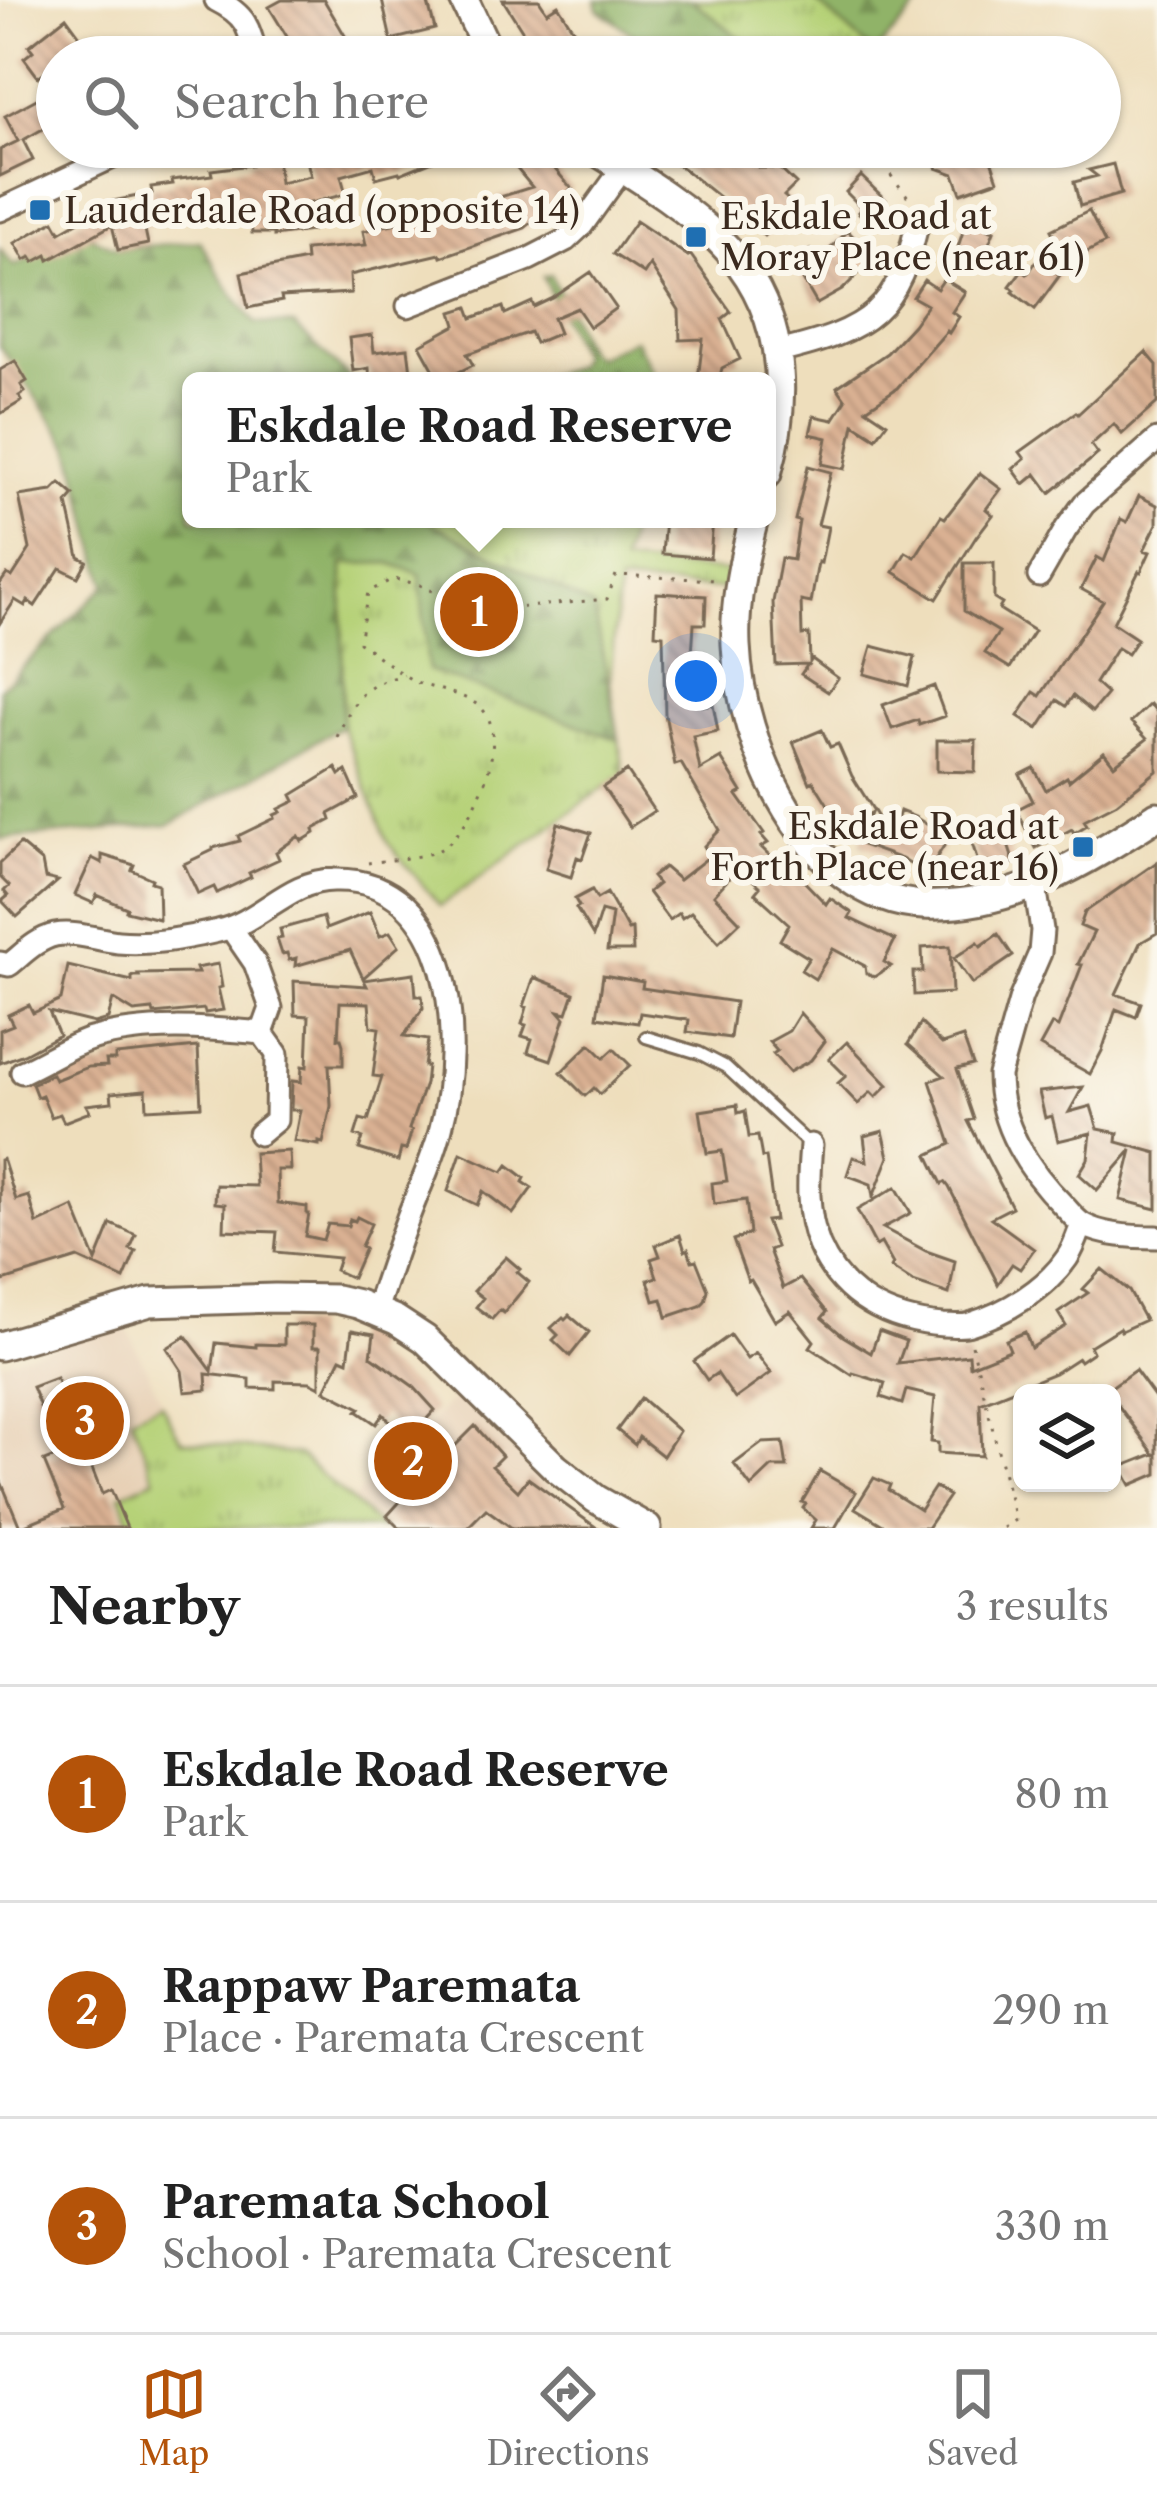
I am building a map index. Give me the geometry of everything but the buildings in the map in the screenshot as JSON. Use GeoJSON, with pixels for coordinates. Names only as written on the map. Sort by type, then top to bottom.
{"type":"FeatureCollection","features":[{"type":"Feature","properties":{"kind":"street"},"geometry":{"type":"LineString","coordinates":[[217,0],[232,8],[251,36]]}},
{"type":"Feature","properties":{"kind":"street"},"geometry":{"type":"LineString","coordinates":[[464,0],[476,36]]}},
{"type":"Feature","properties":{"kind":"street"},"geometry":{"type":"LineString","coordinates":[[0,210],[89,168]]}},
{"type":"Feature","properties":{"kind":"street"},"geometry":{"type":"LineString","coordinates":[[408,306],[566,240],[623,168],[685,211],[728,249],[755,287],[778,352],[781,407],[776,440]]}},
{"type":"Feature","properties":{"kind":"street"},"geometry":{"type":"LineString","coordinates":[[778,352],[846,333],[877,310],[906,265],[919,216]]}},
{"type":"Feature","properties":{"kind":"street"},"geometry":{"type":"LineString","coordinates":[[1039,576],[1084,504],[1157,440]]}},
{"type":"Feature","properties":{"kind":"street"},"geometry":{"type":"LineString","coordinates":[[752,528],[736,614],[736,649],[748,722],[791,818],[829,863],[889,898],[919,904],[986,900],[1035,886],[1157,816]]}},
{"type":"Feature","properties":{"kind":"street"},"geometry":{"type":"LineString","coordinates":[[0,963],[9,965],[53,935],[148,943],[231,928],[302,885],[331,880],[350,880],[382,890],[414,914],[432,942],[447,994],[451,1072],[444,1115],[376,1310]]}},
{"type":"Feature","properties":{"kind":"street"},"geometry":{"type":"LineString","coordinates":[[1035,886],[1042,930],[1040,952],[1016,1012],[999,1075],[1018,1146],[1046,1186],[1082,1224],[1157,1238]]}},
{"type":"Feature","properties":{"kind":"street"},"geometry":{"type":"LineString","coordinates":[[231,928],[255,963],[271,1008],[262,1033]]}},
{"type":"Feature","properties":{"kind":"street"},"geometry":{"type":"LineString","coordinates":[[22,1072],[80,1043],[118,1034],[193,1027],[262,1033],[278,1054],[276,1120],[259,1134]]}},
{"type":"Feature","properties":{"kind":"street"},"geometry":{"type":"LineString","coordinates":[[811,1145],[807,1191],[821,1250],[843,1283],[873,1307],[897,1318],[966,1326],[1029,1296],[1068,1258],[1082,1224]]}},
{"type":"Feature","properties":{"kind":"street"},"geometry":{"type":"LineString","coordinates":[[0,1346],[150,1302],[336,1299],[376,1310],[425,1339],[536,1451],[577,1485],[646,1528]]}},
{"type":"Feature","properties":{"kind":"lane"},"geometry":{"type":"LineString","coordinates":[[646,1037],[726,1067],[811,1145]]}},
{"type":"Feature","properties":{"kind":"path"},"geometry":{"type":"LineString","coordinates":[[886,168],[919,216]]}},
{"type":"Feature","properties":{"kind":"path"},"geometry":{"type":"LineString","coordinates":[[331,880],[336,869],[439,850],[464,829],[491,761],[494,734],[482,709],[418,683],[358,642],[368,592],[393,579],[418,584],[465,607],[506,609],[607,599],[616,575],[739,582]]}},
{"type":"Feature","properties":{"kind":"path"},"geometry":{"type":"LineString","coordinates":[[337,737],[362,692],[406,674]]}},
{"type":"Feature","properties":{"kind":"path"},"geometry":{"type":"LineString","coordinates":[[966,1326],[1015,1520],[1003,1528]]}},
{"type":"Feature","properties":{"kind":"shaded area"},"geometry":{"type":"Polygon","coordinates":[[[124,1323],[181,1440],[299,1455],[352,1500],[458,1394],[556,1493],[609,1528],[0,1528],[0,1363],[124,1323]]]}},
{"type":"Feature","properties":{"kind":"green space"},"geometry":{"type":"Polygon","coordinates":[[[596,0],[692,0],[737,36],[635,36],[598,9],[596,0]]]}},
{"type":"Feature","properties":{"kind":"green space"},"geometry":{"type":"Polygon","coordinates":[[[692,0],[814,0],[855,36],[737,36],[692,0]]]}},
{"type":"Feature","properties":{"kind":"green space"},"geometry":{"type":"Polygon","coordinates":[[[814,0],[924,0],[891,36],[855,36],[814,0]]]}},
{"type":"Feature","properties":{"kind":"green space"},"geometry":{"type":"Polygon","coordinates":[[[85,234],[119,249],[200,241],[255,323],[294,325],[344,372],[182,372],[182,528],[441,528],[594,608],[619,740],[428,670],[420,574],[390,563],[343,564],[342,726],[169,825],[0,839],[0,689],[106,585],[71,448],[0,346],[0,249],[14,266],[85,234]]]}},
{"type":"Feature","properties":{"kind":"green space"},"geometry":{"type":"Polygon","coordinates":[[[551,275],[588,353],[596,357],[635,339],[652,372],[557,372],[575,366],[580,356],[543,277],[551,275]]]}},
{"type":"Feature","properties":{"kind":"green space"},"geometry":{"type":"Polygon","coordinates":[[[343,528],[631,528],[622,563],[728,571],[725,589],[619,583],[610,681],[624,773],[440,906],[388,843],[342,727],[343,528]]]}},
{"type":"Feature","properties":{"kind":"green space"},"geometry":{"type":"Polygon","coordinates":[[[161,1403],[181,1440],[299,1455],[382,1528],[133,1528],[120,1495],[155,1479],[131,1417],[161,1403]]]}},
{"type":"Feature","properties":{"kind":"place","name":"Lauderdale Road (opposite 14)"},"geometry":{"type":"Point","coordinates":[40,210]}},
{"type":"Feature","properties":{"kind":"place","name":"Eskdale Road at Moray Place (near 61)"},"geometry":{"type":"Point","coordinates":[696,237]}},
{"type":"Feature","properties":{"kind":"place","name":"Eskdale Road Reserve"},"geometry":{"type":"Point","coordinates":[479,612]}},
{"type":"Feature","properties":{"kind":"place","name":"Eskdale Road at Forth Place (near 16)"},"geometry":{"type":"Point","coordinates":[1083,847]}},
{"type":"Feature","properties":{"kind":"place","name":"Paremata School"},"geometry":{"type":"Point","coordinates":[85,1421]}},
{"type":"Feature","properties":{"kind":"place","name":"Rappaw Paremata"},"geometry":{"type":"Point","coordinates":[413,1461]}}]}
